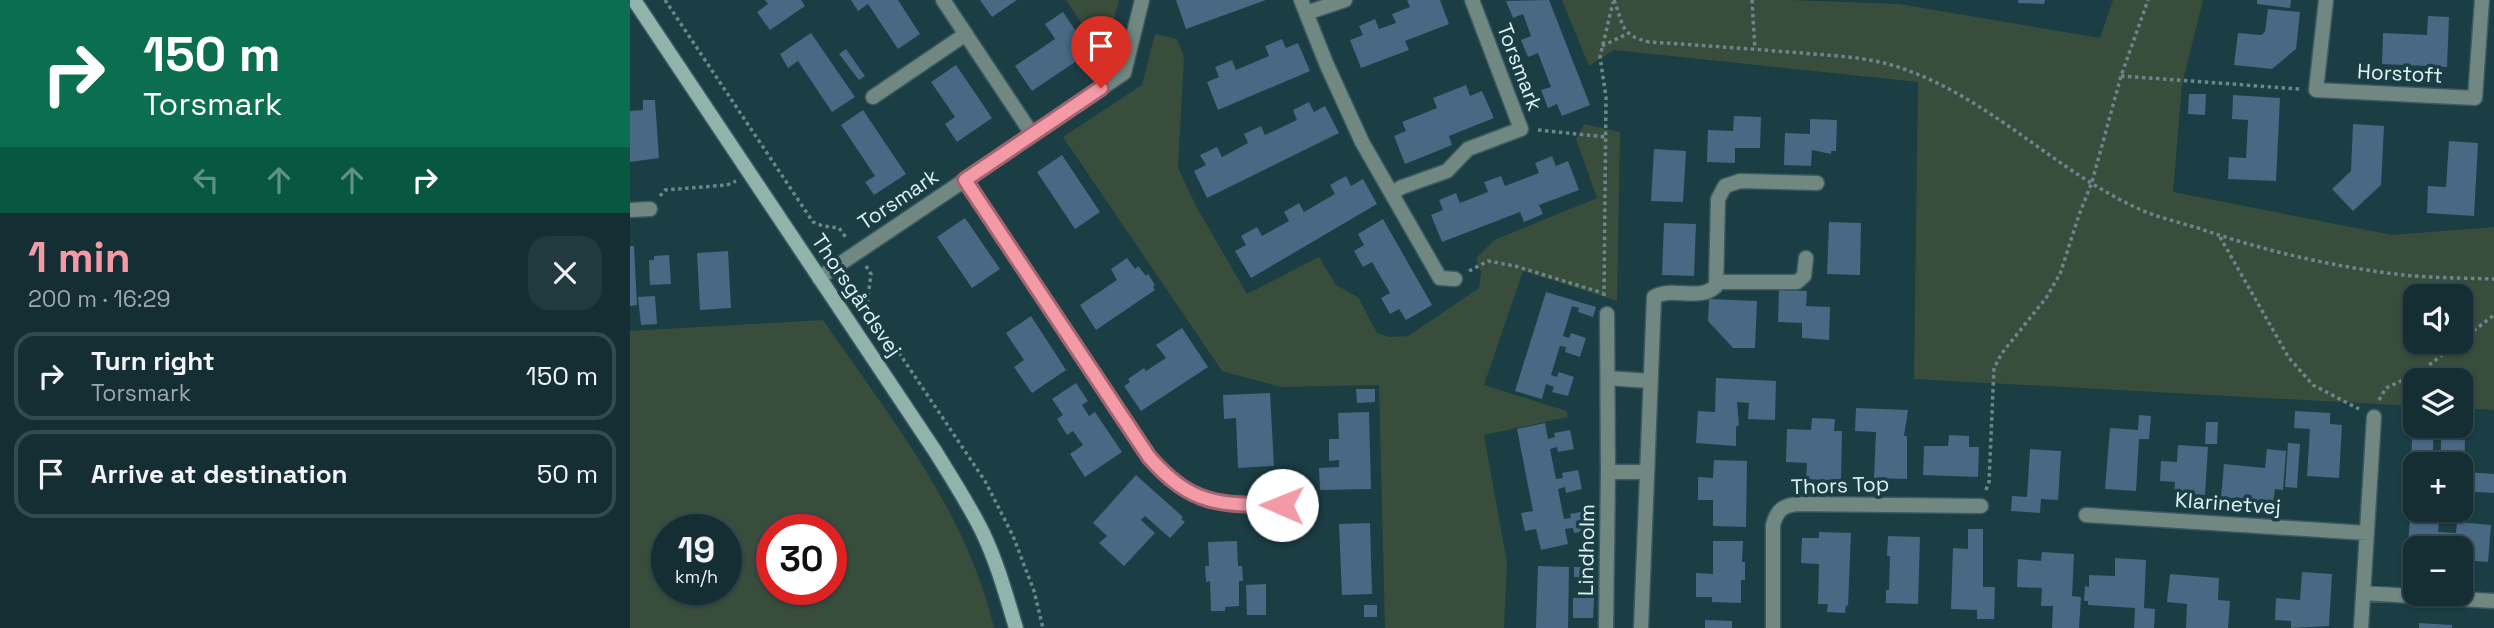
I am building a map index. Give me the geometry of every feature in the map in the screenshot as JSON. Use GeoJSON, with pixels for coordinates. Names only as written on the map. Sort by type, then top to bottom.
{"type":"FeatureCollection","features":[{"type":"Feature","properties":{"kind":"street","name":"Thorsgårdsvej"},"geometry":{"type":"LineString","coordinates":[[634,0],[965,500],[983,532],[997,567],[1016,628]]}},
{"type":"Feature","properties":{"kind":"street"},"geometry":{"type":"LineString","coordinates":[[943,0],[1032,134]]}},
{"type":"Feature","properties":{"kind":"street","name":"Torsmark"},"geometry":{"type":"LineString","coordinates":[[820,278],[1124,73],[1142,0]]}},
{"type":"Feature","properties":{"kind":"street"},"geometry":{"type":"LineString","coordinates":[[1345,0],[1304,6],[1326,63],[1362,142],[1440,278],[1455,279]]}},
{"type":"Feature","properties":{"kind":"street","name":"Torsmark"},"geometry":{"type":"LineString","coordinates":[[1392,193],[1447,171],[1468,149],[1521,129],[1472,0]]}},
{"type":"Feature","properties":{"kind":"street"},"geometry":{"type":"LineString","coordinates":[[2316,90],[2326,0]]}},
{"type":"Feature","properties":{"kind":"street","name":"Horstoft"},"geometry":{"type":"LineString","coordinates":[[2316,90],[2475,98],[2482,0]]}},
{"type":"Feature","properties":{"kind":"street"},"geometry":{"type":"LineString","coordinates":[[873,97],[966,34]]}},
{"type":"Feature","properties":{"kind":"street","name":"Torsmark"},"geometry":{"type":"LineString","coordinates":[[965,180],[1149,457],[1164,474],[1194,496],[1209,500],[1248,505],[1282,505]]}},
{"type":"Feature","properties":{"kind":"street"},"geometry":{"type":"LineString","coordinates":[[1641,628],[1654,297],[1664,293],[1709,292],[1716,286],[1718,199],[1725,186],[1740,181],[1817,183]]}},
{"type":"Feature","properties":{"kind":"street"},"geometry":{"type":"LineString","coordinates":[[630,210],[650,209]]}},
{"type":"Feature","properties":{"kind":"street"},"geometry":{"type":"LineString","coordinates":[[1716,282],[1797,282],[1804,276],[1806,257]]}},
{"type":"Feature","properties":{"kind":"street","name":"Lindholm"},"geometry":{"type":"LineString","coordinates":[[1606,628],[1607,314]]}},
{"type":"Feature","properties":{"kind":"street"},"geometry":{"type":"LineString","coordinates":[[1608,378],[1650,381]]}},
{"type":"Feature","properties":{"kind":"street"},"geometry":{"type":"LineString","coordinates":[[2361,628],[2374,417]]}},
{"type":"Feature","properties":{"kind":"street"},"geometry":{"type":"LineString","coordinates":[[1608,472],[1646,472]]}},
{"type":"Feature","properties":{"kind":"street","name":"Thors Top"},"geometry":{"type":"LineString","coordinates":[[1773,628],[1773,525],[1781,508],[1799,503],[1980,506]]}},
{"type":"Feature","properties":{"kind":"street","name":"Klarinetvej"},"geometry":{"type":"LineString","coordinates":[[2086,515],[2367,533]]}},
{"type":"Feature","properties":{"kind":"street"},"geometry":{"type":"LineString","coordinates":[[2363,593],[2494,601]]}},
{"type":"Feature","properties":{"kind":"path"},"geometry":{"type":"LineString","coordinates":[[665,0],[813,222],[839,228],[857,252],[870,274],[867,305],[985,481],[1013,537],[1034,591],[1043,628]]}},
{"type":"Feature","properties":{"kind":"path"},"geometry":{"type":"LineString","coordinates":[[1614,0],[1627,34],[1633,38],[1649,42],[1859,58],[1899,67],[1933,80],[2002,120],[2092,182],[2138,209],[2219,236],[2280,253],[2363,270],[2494,279]]}},
{"type":"Feature","properties":{"kind":"path"},"geometry":{"type":"LineString","coordinates":[[1607,314],[1603,293],[1606,97],[1600,57],[1614,0]]}},
{"type":"Feature","properties":{"kind":"path"},"geometry":{"type":"LineString","coordinates":[[1752,0],[1755,49]]}},
{"type":"Feature","properties":{"kind":"path"},"geometry":{"type":"LineString","coordinates":[[1980,506],[1989,482],[1994,369],[2002,354],[2046,298],[2060,274],[2092,182],[2121,76],[2148,0]]}},
{"type":"Feature","properties":{"kind":"path"},"geometry":{"type":"LineString","coordinates":[[1602,46],[1627,34]]}},
{"type":"Feature","properties":{"kind":"path"},"geometry":{"type":"LineString","coordinates":[[2121,76],[2316,90]]}},
{"type":"Feature","properties":{"kind":"path"},"geometry":{"type":"LineString","coordinates":[[1521,129],[1606,137]]}},
{"type":"Feature","properties":{"kind":"path"},"geometry":{"type":"LineString","coordinates":[[650,209],[665,190],[727,186],[748,171]]}},
{"type":"Feature","properties":{"kind":"path"},"geometry":{"type":"LineString","coordinates":[[2219,236],[2289,358],[2308,381],[2374,417],[2380,395],[2386,388],[2420,372],[2494,315]]}},
{"type":"Feature","properties":{"kind":"path"},"geometry":{"type":"LineString","coordinates":[[1455,279],[1488,261],[1515,266],[1603,293]]}},
{"type":"Feature","properties":{"kind":"green space"},"geometry":{"type":"Polygon","coordinates":[[[1066,0],[1119,0],[1104,57],[1066,0]]]}},
{"type":"Feature","properties":{"kind":"green space"},"geometry":{"type":"Polygon","coordinates":[[[1562,0],[1790,0],[1899,4],[2100,38],[2113,0],[2203,0],[2182,85],[2173,192],[2392,235],[2494,227],[2494,410],[2473,409],[2473,368],[2403,368],[2403,405],[1914,379],[1918,82],[1614,50],[1589,66],[1562,0]]]}},
{"type":"Feature","properties":{"kind":"green space"},"geometry":{"type":"Polygon","coordinates":[[[1155,34],[1177,39],[1184,57],[1178,168],[1197,208],[1247,294],[1319,257],[1336,285],[1358,297],[1377,333],[1390,337],[1408,336],[1479,288],[1481,273],[1476,258],[1494,240],[1597,198],[1576,139],[1584,124],[1620,132],[1617,301],[1523,271],[1484,385],[1567,411],[1568,417],[1484,435],[1507,563],[1504,628],[1385,628],[1379,385],[1281,387],[1222,371],[1063,137],[1142,85],[1155,34]]]}},
{"type":"Feature","properties":{"kind":"green space"},"geometry":{"type":"Polygon","coordinates":[[[823,320],[899,429],[946,505],[982,585],[994,628],[630,628],[630,331],[823,320]]]}},
{"type":"Feature","properties":{"kind":"building"},"geometry":{"type":"Polygon","coordinates":[[[765,0],[801,0],[805,6],[770,30],[757,12],[768,4],[765,0]]]}},
{"type":"Feature","properties":{"kind":"building"},"geometry":{"type":"Polygon","coordinates":[[[851,0],[898,0],[920,34],[898,49],[868,4],[858,11],[851,0]]]}},
{"type":"Feature","properties":{"kind":"building"},"geometry":{"type":"Polygon","coordinates":[[[980,0],[1017,0],[992,17],[980,0]]]}},
{"type":"Feature","properties":{"kind":"building"},"geometry":{"type":"Polygon","coordinates":[[[1176,0],[1266,0],[1186,29],[1176,0]]]}},
{"type":"Feature","properties":{"kind":"building"},"geometry":{"type":"Polygon","coordinates":[[[1407,0],[1440,0],[1449,24],[1405,41],[1409,50],[1361,68],[1350,40],[1363,35],[1359,26],[1375,19],[1379,29],[1396,23],[1392,14],[1410,7],[1407,0]]]}},
{"type":"Feature","properties":{"kind":"building"},"geometry":{"type":"Polygon","coordinates":[[[1549,0],[1590,105],[1562,116],[1557,104],[1548,108],[1541,90],[1551,87],[1538,53],[1528,57],[1521,40],[1531,36],[1523,14],[1513,18],[1506,1],[1549,0]]]}},
{"type":"Feature","properties":{"kind":"building"},"geometry":{"type":"Polygon","coordinates":[[[2018,0],[2045,0],[2044,4],[2018,3],[2018,0]]]}},
{"type":"Feature","properties":{"kind":"building"},"geometry":{"type":"Polygon","coordinates":[[[2257,0],[2291,0],[2290,8],[2257,4],[2257,0]]]}},
{"type":"Feature","properties":{"kind":"building"},"geometry":{"type":"Polygon","coordinates":[[[2268,9],[2300,12],[2296,49],[2272,69],[2234,65],[2238,33],[2261,35],[2265,32],[2268,9]]]}},
{"type":"Feature","properties":{"kind":"building"},"geometry":{"type":"Polygon","coordinates":[[[1063,12],[1090,52],[1032,91],[1015,66],[1055,39],[1045,24],[1063,12]]]}},
{"type":"Feature","properties":{"kind":"building"},"geometry":{"type":"Polygon","coordinates":[[[2428,16],[2449,17],[2447,67],[2382,64],[2383,33],[2427,35],[2428,16]]]}},
{"type":"Feature","properties":{"kind":"building"},"geometry":{"type":"Polygon","coordinates":[[[811,33],[855,97],[832,112],[798,61],[788,68],[780,54],[811,33]]]}},
{"type":"Feature","properties":{"kind":"building"},"geometry":{"type":"Polygon","coordinates":[[[1282,39],[1286,48],[1298,43],[1310,71],[1218,110],[1207,82],[1219,77],[1215,67],[1232,60],[1236,70],[1269,56],[1265,46],[1282,39]]]}},
{"type":"Feature","properties":{"kind":"building"},"geometry":{"type":"Polygon","coordinates":[[[846,49],[865,76],[859,80],[839,54],[846,49]]]}},
{"type":"Feature","properties":{"kind":"building"},"geometry":{"type":"Polygon","coordinates":[[[956,65],[992,118],[957,142],[945,124],[955,117],[931,82],[956,65]]]}},
{"type":"Feature","properties":{"kind":"building"},"geometry":{"type":"Polygon","coordinates":[[[1466,85],[1470,96],[1482,91],[1494,118],[1449,136],[1452,145],[1405,164],[1394,136],[1406,131],[1402,122],[1437,108],[1433,98],[1466,85]]]}},
{"type":"Feature","properties":{"kind":"building"},"geometry":{"type":"Polygon","coordinates":[[[2189,94],[2206,94],[2205,115],[2188,114],[2189,94]]]}},
{"type":"Feature","properties":{"kind":"building"},"geometry":{"type":"Polygon","coordinates":[[[2233,95],[2280,98],[2276,181],[2228,179],[2229,157],[2246,158],[2248,120],[2232,119],[2233,95]]]}},
{"type":"Feature","properties":{"kind":"building"},"geometry":{"type":"Polygon","coordinates":[[[643,100],[655,100],[659,158],[630,162],[630,111],[643,110],[643,100]]]}},
{"type":"Feature","properties":{"kind":"building"},"geometry":{"type":"Polygon","coordinates":[[[1309,102],[1314,112],[1325,106],[1339,133],[1207,198],[1194,171],[1206,165],[1200,155],[1217,147],[1222,157],[1248,143],[1244,134],[1261,126],[1265,135],[1297,120],[1293,110],[1309,102]]]}},
{"type":"Feature","properties":{"kind":"building"},"geometry":{"type":"Polygon","coordinates":[[[863,110],[906,174],[874,195],[865,182],[875,176],[841,125],[863,110]]]}},
{"type":"Feature","properties":{"kind":"building"},"geometry":{"type":"Polygon","coordinates":[[[1734,116],[1761,117],[1760,148],[1735,148],[1735,163],[1707,162],[1708,130],[1733,131],[1734,116]]]}},
{"type":"Feature","properties":{"kind":"building"},"geometry":{"type":"Polygon","coordinates":[[[1810,119],[1837,120],[1836,151],[1831,151],[1831,154],[1812,150],[1811,166],[1784,165],[1785,133],[1810,134],[1810,119]]]}},
{"type":"Feature","properties":{"kind":"building"},"geometry":{"type":"Polygon","coordinates":[[[2353,124],[2384,126],[2381,185],[2353,211],[2332,189],[2351,171],[2353,124]]]}},
{"type":"Feature","properties":{"kind":"building"},"geometry":{"type":"Polygon","coordinates":[[[2449,141],[2478,143],[2474,216],[2427,213],[2428,186],[2446,187],[2449,141]]]}},
{"type":"Feature","properties":{"kind":"building"},"geometry":{"type":"Polygon","coordinates":[[[1654,149],[1686,151],[1683,202],[1651,201],[1654,149]]]}},
{"type":"Feature","properties":{"kind":"building"},"geometry":{"type":"Polygon","coordinates":[[[1062,155],[1100,212],[1075,229],[1037,172],[1062,155]]]}},
{"type":"Feature","properties":{"kind":"building"},"geometry":{"type":"Polygon","coordinates":[[[1552,156],[1556,166],[1568,161],[1579,190],[1539,205],[1543,214],[1524,222],[1520,212],[1442,242],[1431,215],[1443,210],[1439,200],[1456,193],[1460,203],[1488,192],[1484,182],[1501,176],[1505,186],[1539,173],[1535,163],[1552,156]]]}},
{"type":"Feature","properties":{"kind":"building"},"geometry":{"type":"Polygon","coordinates":[[[1346,176],[1351,186],[1363,179],[1377,204],[1251,278],[1235,251],[1246,245],[1241,236],[1257,227],[1262,236],[1289,221],[1284,212],[1299,203],[1304,212],[1335,194],[1330,185],[1346,176]]]}},
{"type":"Feature","properties":{"kind":"building"},"geometry":{"type":"Polygon","coordinates":[[[965,218],[1000,269],[972,288],[937,237],[965,218]]]}},
{"type":"Feature","properties":{"kind":"building"},"geometry":{"type":"Polygon","coordinates":[[[1383,219],[1432,305],[1406,320],[1399,309],[1390,314],[1381,298],[1390,293],[1372,262],[1363,267],[1354,251],[1364,245],[1358,234],[1383,219]]]}},
{"type":"Feature","properties":{"kind":"building"},"geometry":{"type":"Polygon","coordinates":[[[1829,222],[1861,223],[1860,275],[1827,274],[1829,222]]]}},
{"type":"Feature","properties":{"kind":"building"},"geometry":{"type":"Polygon","coordinates":[[[1664,223],[1696,224],[1694,276],[1662,275],[1664,223]]]}},
{"type":"Feature","properties":{"kind":"building"},"geometry":{"type":"Polygon","coordinates":[[[630,246],[634,246],[637,305],[630,306],[630,246]]]}},
{"type":"Feature","properties":{"kind":"building"},"geometry":{"type":"Polygon","coordinates":[[[728,251],[731,308],[700,310],[697,253],[728,251]]]}},
{"type":"Feature","properties":{"kind":"building"},"geometry":{"type":"Polygon","coordinates":[[[669,255],[671,284],[650,285],[649,260],[654,260],[654,256],[669,255]]]}},
{"type":"Feature","properties":{"kind":"building"},"geometry":{"type":"Polygon","coordinates":[[[1127,258],[1135,269],[1138,266],[1146,276],[1148,274],[1155,290],[1096,330],[1080,305],[1117,280],[1111,269],[1127,258]]]}},
{"type":"Feature","properties":{"kind":"building"},"geometry":{"type":"Polygon","coordinates":[[[1779,290],[1807,291],[1806,306],[1830,307],[1829,340],[1802,338],[1802,323],[1778,322],[1779,290]]]}},
{"type":"Feature","properties":{"kind":"building"},"geometry":{"type":"Polygon","coordinates":[[[1546,292],[1596,307],[1593,317],[1578,312],[1579,308],[1572,306],[1563,336],[1569,338],[1571,333],[1586,338],[1580,357],[1565,352],[1566,347],[1560,346],[1551,375],[1557,377],[1559,372],[1574,377],[1568,396],[1552,392],[1554,387],[1546,384],[1542,399],[1515,391],[1546,292]]]}},
{"type":"Feature","properties":{"kind":"building"},"geometry":{"type":"Polygon","coordinates":[[[655,296],[657,324],[641,325],[638,297],[655,296]]]}},
{"type":"Feature","properties":{"kind":"building"},"geometry":{"type":"Polygon","coordinates":[[[1709,299],[1757,301],[1755,348],[1733,348],[1708,321],[1709,299]]]}},
{"type":"Feature","properties":{"kind":"building"},"geometry":{"type":"Polygon","coordinates":[[[1031,316],[1066,370],[1032,393],[1014,367],[1024,360],[1006,333],[1031,316]]]}},
{"type":"Feature","properties":{"kind":"building"},"geometry":{"type":"Polygon","coordinates":[[[1182,328],[1208,367],[1141,411],[1124,386],[1130,382],[1128,379],[1144,368],[1146,371],[1166,358],[1156,345],[1182,328]]]}},
{"type":"Feature","properties":{"kind":"building"},"geometry":{"type":"Polygon","coordinates":[[[1716,378],[1776,381],[1775,420],[1748,419],[1749,403],[1737,402],[1739,425],[1736,427],[1736,446],[1696,443],[1698,411],[1715,412],[1716,378]]]}},
{"type":"Feature","properties":{"kind":"building"},"geometry":{"type":"Polygon","coordinates":[[[1076,383],[1088,401],[1082,405],[1089,416],[1095,412],[1122,452],[1085,477],[1070,454],[1083,445],[1073,431],[1067,435],[1057,419],[1063,415],[1052,399],[1076,383]]]}},
{"type":"Feature","properties":{"kind":"building"},"geometry":{"type":"Polygon","coordinates":[[[1356,389],[1375,389],[1375,402],[1357,403],[1356,389]]]}},
{"type":"Feature","properties":{"kind":"building"},"geometry":{"type":"Polygon","coordinates":[[[1270,393],[1274,466],[1238,468],[1236,418],[1224,419],[1223,395],[1270,393]]]}},
{"type":"Feature","properties":{"kind":"building"},"geometry":{"type":"Polygon","coordinates":[[[1856,408],[1908,410],[1904,436],[1907,436],[1907,479],[1874,478],[1876,432],[1855,431],[1856,408]]]}},
{"type":"Feature","properties":{"kind":"building"},"geometry":{"type":"Polygon","coordinates":[[[2295,411],[2330,413],[2330,424],[2342,425],[2339,478],[2307,476],[2310,429],[2294,428],[2295,411]]]}},
{"type":"Feature","properties":{"kind":"building"},"geometry":{"type":"Polygon","coordinates":[[[1369,412],[1371,489],[1320,490],[1319,468],[1339,467],[1339,460],[1329,461],[1329,439],[1339,439],[1338,413],[1369,412]]]}},
{"type":"Feature","properties":{"kind":"building"},"geometry":{"type":"Polygon","coordinates":[[[2139,415],[2151,416],[2149,439],[2139,439],[2136,491],[2105,489],[2110,428],[2138,430],[2139,415]]]}},
{"type":"Feature","properties":{"kind":"building"},"geometry":{"type":"Polygon","coordinates":[[[1812,418],[1835,419],[1834,431],[1842,431],[1841,481],[1806,479],[1807,463],[1786,462],[1787,429],[1811,430],[1812,418]]]}},
{"type":"Feature","properties":{"kind":"building"},"geometry":{"type":"Polygon","coordinates":[[[2206,422],[2218,422],[2217,444],[2205,444],[2206,422]]]}},
{"type":"Feature","properties":{"kind":"building"},"geometry":{"type":"Polygon","coordinates":[[[1545,423],[1548,439],[1555,437],[1554,433],[1570,430],[1574,449],[1558,452],[1557,447],[1550,449],[1556,479],[1563,478],[1562,473],[1578,470],[1582,489],[1566,493],[1565,487],[1558,489],[1564,519],[1571,518],[1570,514],[1586,511],[1590,530],[1574,533],[1573,528],[1565,529],[1568,544],[1541,550],[1536,529],[1525,531],[1521,513],[1533,511],[1517,429],[1545,423]]]}},
{"type":"Feature","properties":{"kind":"building"},"geometry":{"type":"Polygon","coordinates":[[[1949,435],[1969,436],[1969,447],[1979,447],[1978,477],[1923,475],[1924,446],[1948,446],[1949,435]]]}},
{"type":"Feature","properties":{"kind":"building"},"geometry":{"type":"Polygon","coordinates":[[[2412,438],[2433,438],[2433,450],[2441,450],[2441,439],[2465,440],[2465,452],[2411,452],[2412,438]]]}},
{"type":"Feature","properties":{"kind":"building"},"geometry":{"type":"Polygon","coordinates":[[[2288,443],[2300,444],[2297,488],[2285,487],[2288,443]]]}},
{"type":"Feature","properties":{"kind":"building"},"geometry":{"type":"Polygon","coordinates":[[[2178,445],[2208,447],[2205,495],[2174,493],[2175,482],[2160,481],[2161,461],[2177,462],[2178,445]]]}},
{"type":"Feature","properties":{"kind":"building"},"geometry":{"type":"Polygon","coordinates":[[[2030,449],[2061,451],[2058,500],[2041,499],[2040,513],[2011,511],[2012,496],[2027,497],[2030,449]]]}},
{"type":"Feature","properties":{"kind":"building"},"geometry":{"type":"Polygon","coordinates":[[[2267,449],[2286,451],[2283,490],[2275,489],[2273,502],[2221,497],[2224,464],[2265,468],[2267,449]]]}},
{"type":"Feature","properties":{"kind":"building"},"geometry":{"type":"Polygon","coordinates":[[[1714,460],[1747,461],[1746,527],[1713,526],[1713,500],[1698,500],[1698,477],[1713,478],[1714,460]]]}},
{"type":"Feature","properties":{"kind":"building"},"geometry":{"type":"Polygon","coordinates":[[[2473,473],[2494,474],[2494,493],[2473,492],[2473,473]]]}},
{"type":"Feature","properties":{"kind":"building"},"geometry":{"type":"Polygon","coordinates":[[[1136,475],[1183,517],[1181,519],[1185,522],[1170,538],[1145,516],[1141,520],[1155,533],[1124,566],[1099,543],[1107,536],[1093,523],[1136,475]]]}},
{"type":"Feature","properties":{"kind":"building"},"geometry":{"type":"Polygon","coordinates":[[[2410,522],[2439,522],[2438,532],[2456,533],[2457,522],[2491,525],[2488,562],[2475,561],[2473,566],[2473,536],[2409,536],[2410,522]]]}},
{"type":"Feature","properties":{"kind":"building"},"geometry":{"type":"Polygon","coordinates":[[[1370,523],[1372,594],[1342,595],[1339,524],[1370,523]]]}},
{"type":"Feature","properties":{"kind":"building"},"geometry":{"type":"Polygon","coordinates":[[[1968,529],[1983,529],[1983,587],[1995,587],[1994,619],[1977,619],[1977,610],[1951,609],[1953,548],[1968,549],[1968,529]]]}},
{"type":"Feature","properties":{"kind":"building"},"geometry":{"type":"Polygon","coordinates":[[[1819,532],[1851,533],[1848,606],[1846,605],[1845,613],[1827,612],[1828,604],[1818,604],[1819,564],[1801,563],[1802,538],[1819,538],[1819,532]]]}},
{"type":"Feature","properties":{"kind":"building"},"geometry":{"type":"Polygon","coordinates":[[[1888,536],[1920,537],[1918,604],[1886,603],[1886,590],[1889,590],[1888,536]]]}},
{"type":"Feature","properties":{"kind":"building"},"geometry":{"type":"Polygon","coordinates":[[[1237,541],[1238,566],[1242,566],[1243,581],[1239,581],[1239,606],[1225,607],[1225,611],[1211,611],[1210,581],[1206,582],[1205,566],[1209,566],[1208,542],[1237,541]]]}},
{"type":"Feature","properties":{"kind":"building"},"geometry":{"type":"Polygon","coordinates":[[[1713,541],[1743,541],[1745,580],[1741,580],[1741,603],[1712,602],[1712,597],[1696,597],[1696,573],[1713,574],[1713,541]]]}},
{"type":"Feature","properties":{"kind":"building"},"geometry":{"type":"Polygon","coordinates":[[[2042,552],[2074,554],[2072,596],[2081,597],[2079,628],[2052,628],[2053,606],[2041,606],[2042,588],[2017,587],[2018,559],[2041,561],[2042,552]]]}},
{"type":"Feature","properties":{"kind":"building"},"geometry":{"type":"Polygon","coordinates":[[[2115,558],[2146,560],[2144,608],[2155,609],[2154,628],[2134,628],[2135,608],[2088,605],[2088,601],[2084,601],[2085,586],[2089,587],[2089,575],[2115,576],[2115,558]]]}},
{"type":"Feature","properties":{"kind":"building"},"geometry":{"type":"Polygon","coordinates":[[[1538,566],[1569,567],[1568,628],[1536,628],[1538,566]]]}},
{"type":"Feature","properties":{"kind":"building"},"geometry":{"type":"Polygon","coordinates":[[[1574,567],[1595,567],[1595,578],[1574,577],[1574,567]]]}},
{"type":"Feature","properties":{"kind":"building"},"geometry":{"type":"Polygon","coordinates":[[[2302,572],[2332,574],[2329,626],[2291,628],[2291,621],[2275,620],[2276,598],[2300,600],[2302,572]]]}},
{"type":"Feature","properties":{"kind":"building"},"geometry":{"type":"Polygon","coordinates":[[[2170,574],[2219,578],[2218,600],[2230,601],[2228,628],[2186,628],[2187,604],[2167,602],[2170,574]]]}},
{"type":"Feature","properties":{"kind":"building"},"geometry":{"type":"Polygon","coordinates":[[[1266,584],[1266,615],[1247,615],[1246,585],[1266,584]]]}},
{"type":"Feature","properties":{"kind":"building"},"geometry":{"type":"Polygon","coordinates":[[[1573,598],[1594,598],[1593,618],[1573,618],[1573,598]]]}},
{"type":"Feature","properties":{"kind":"building"},"geometry":{"type":"Polygon","coordinates":[[[1364,605],[1377,605],[1377,617],[1364,617],[1364,605]]]}},
{"type":"Feature","properties":{"kind":"building"},"geometry":{"type":"Polygon","coordinates":[[[1705,620],[1732,621],[1732,628],[1705,628],[1705,620]]]}},
{"type":"Feature","properties":{"kind":"building"},"geometry":{"type":"Polygon","coordinates":[[[2419,623],[2452,625],[2452,628],[2419,628],[2419,623]]]}},
{"type":"Feature","properties":{"kind":"route"},"geometry":{"type":"LineString","coordinates":[[1101,88],[965,180],[1149,457],[1164,474],[1194,496],[1209,500],[1248,505],[1282,505]]}}]}
